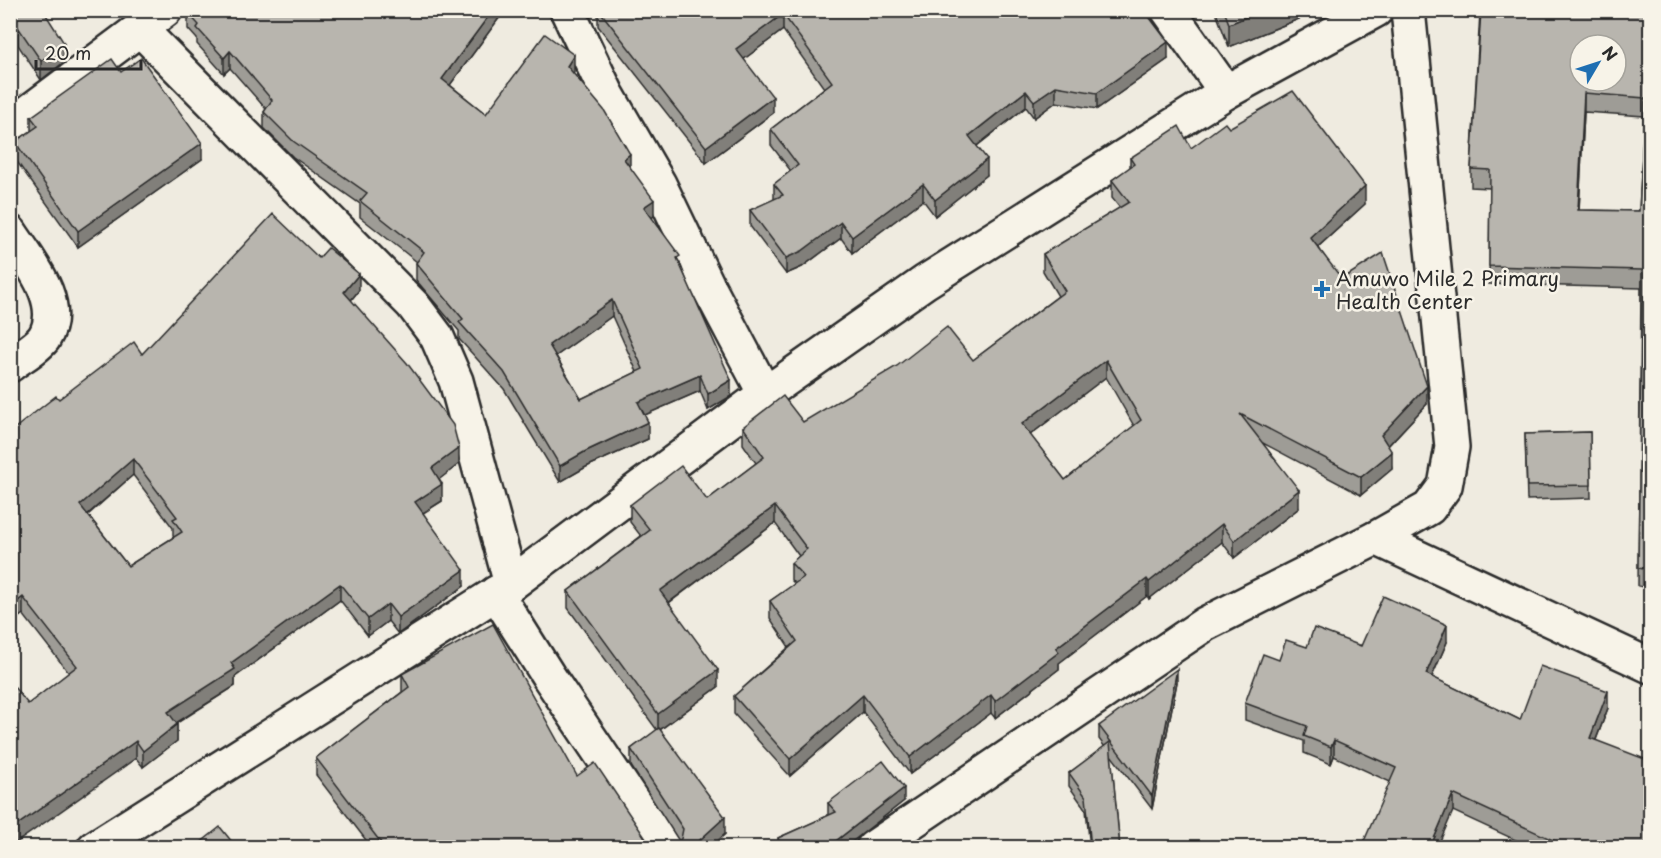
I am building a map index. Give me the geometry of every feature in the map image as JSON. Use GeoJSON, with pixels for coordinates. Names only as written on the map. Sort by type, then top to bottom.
{"type":"FeatureCollection","features":[{"type":"Feature","properties":{"kind":"street"},"geometry":{"type":"LineString","coordinates":[[567,10],[607,94],[659,184],[708,286],[765,394]]}},
{"type":"Feature","properties":{"kind":"street"},"geometry":{"type":"LineString","coordinates":[[1168,10],[1226,93]]}},
{"type":"Feature","properties":{"kind":"street"},"geometry":{"type":"LineString","coordinates":[[94,848],[503,589],[765,394],[925,282],[1226,93],[1376,10]]}},
{"type":"Feature","properties":{"kind":"street"},"geometry":{"type":"LineString","coordinates":[[873,848],[1206,624],[1377,538],[1430,508],[1446,486],[1452,447],[1408,10]]}},
{"type":"Feature","properties":{"kind":"street"},"geometry":{"type":"LineString","coordinates":[[10,126],[152,20],[413,305],[437,337],[456,381],[503,589],[549,677],[664,848]]}},
{"type":"Feature","properties":{"kind":"street"},"geometry":{"type":"LineString","coordinates":[[10,232],[45,285],[51,315],[44,339],[10,365]]}},
{"type":"Feature","properties":{"kind":"street"},"geometry":{"type":"LineString","coordinates":[[1377,538],[1650,666]]}},
{"type":"Feature","properties":{"kind":"building"},"geometry":{"type":"Polygon","coordinates":[[[10,10],[30,10],[32,13],[36,10],[43,10],[64,43],[41,61],[18,27],[10,32],[10,10]]]}},
{"type":"Feature","properties":{"kind":"building"},"geometry":{"type":"Polygon","coordinates":[[[190,10],[493,10],[442,79],[486,114],[545,34],[574,55],[567,66],[604,110],[630,154],[624,159],[654,200],[644,207],[680,256],[677,258],[731,380],[708,394],[700,375],[638,402],[648,422],[560,466],[504,372],[459,322],[463,319],[416,263],[424,252],[360,201],[367,193],[293,141],[264,112],[272,100],[230,51],[224,58],[197,28],[199,25],[188,13],[190,10]],[[612,300],[549,345],[581,399],[643,369],[612,300]]]}},
{"type":"Feature","properties":{"kind":"building"},"geometry":{"type":"Polygon","coordinates":[[[599,10],[1144,10],[1168,42],[1097,93],[1056,86],[1034,101],[1026,91],[969,136],[987,159],[935,200],[923,184],[852,237],[841,222],[802,251],[786,258],[750,210],[783,195],[774,184],[798,165],[771,129],[832,82],[783,14],[736,49],[773,97],[706,147],[599,10]]]}},
{"type":"Feature","properties":{"kind":"building"},"geometry":{"type":"Polygon","coordinates":[[[1224,10],[1263,10],[1229,24],[1224,10]]]}},
{"type":"Feature","properties":{"kind":"building"},"geometry":{"type":"Polygon","coordinates":[[[1481,10],[1650,10],[1650,627],[1646,625],[1649,570],[1638,568],[1642,270],[1489,266],[1490,170],[1471,169],[1481,10]],[[1584,93],[1578,210],[1639,211],[1645,98],[1584,93]]]}},
{"type":"Feature","properties":{"kind":"building"},"geometry":{"type":"Polygon","coordinates":[[[141,58],[202,143],[78,231],[15,142],[38,126],[31,117],[112,59],[121,72],[141,58]]]}},
{"type":"Feature","properties":{"kind":"building"},"geometry":{"type":"Polygon","coordinates":[[[1293,91],[1365,186],[1310,237],[1342,279],[1383,253],[1427,386],[1381,435],[1392,452],[1361,477],[1240,414],[1299,490],[1234,541],[1222,524],[1149,582],[1147,579],[1056,648],[1059,652],[995,701],[991,695],[910,757],[863,695],[790,759],[734,696],[797,641],[770,601],[804,577],[791,563],[807,549],[775,506],[660,591],[718,670],[658,714],[568,591],[650,530],[630,505],[681,466],[707,500],[764,457],[743,427],[783,396],[803,422],[897,366],[947,327],[973,360],[1065,291],[1043,254],[1129,202],[1112,180],[1134,164],[1130,158],[1179,126],[1191,148],[1225,123],[1229,128],[1293,91]],[[1106,360],[1022,424],[1065,480],[1141,420],[1106,360]]]}},
{"type":"Feature","properties":{"kind":"building"},"geometry":{"type":"Polygon","coordinates":[[[273,214],[319,258],[328,248],[359,274],[344,292],[407,363],[453,425],[459,448],[432,468],[442,484],[415,502],[464,570],[398,617],[388,604],[368,619],[340,584],[231,663],[235,669],[168,712],[177,724],[143,751],[136,741],[10,830],[10,682],[28,704],[77,666],[23,597],[10,607],[10,432],[56,396],[59,399],[134,342],[142,354],[273,214]],[[133,459],[80,505],[128,566],[182,532],[173,519],[177,517],[133,459]]]}},
{"type":"Feature","properties":{"kind":"building"},"geometry":{"type":"Polygon","coordinates":[[[1590,432],[1591,485],[1527,486],[1525,434],[1590,432]]]}},
{"type":"Feature","properties":{"kind":"building"},"geometry":{"type":"Polygon","coordinates":[[[1383,596],[1447,625],[1426,674],[1520,720],[1540,666],[1608,691],[1590,738],[1650,761],[1650,848],[1570,848],[1453,794],[1430,848],[1361,848],[1396,768],[1334,740],[1331,747],[1304,736],[1307,726],[1245,703],[1263,654],[1279,660],[1286,640],[1307,647],[1314,628],[1361,646],[1383,596]]]}},
{"type":"Feature","properties":{"kind":"building"},"geometry":{"type":"Polygon","coordinates":[[[493,624],[577,776],[595,763],[648,842],[655,848],[385,848],[316,758],[409,687],[402,674],[493,624]]]}},
{"type":"Feature","properties":{"kind":"building"},"geometry":{"type":"Polygon","coordinates":[[[1177,669],[1152,796],[1099,726],[1177,669]]]}},
{"type":"Feature","properties":{"kind":"building"},"geometry":{"type":"Polygon","coordinates":[[[659,728],[725,817],[691,848],[672,848],[681,839],[683,829],[631,749],[659,728]]]}},
{"type":"Feature","properties":{"kind":"building"},"geometry":{"type":"Polygon","coordinates":[[[1110,742],[1120,848],[1091,848],[1086,797],[1069,773],[1110,742]]]}},
{"type":"Feature","properties":{"kind":"building"},"geometry":{"type":"Polygon","coordinates":[[[883,761],[904,788],[832,844],[834,848],[782,848],[778,838],[836,812],[828,803],[883,761]]]}},
{"type":"Feature","properties":{"kind":"building"},"geometry":{"type":"Polygon","coordinates":[[[220,827],[237,848],[194,848],[220,827]]]}},
{"type":"Feature","properties":{"kind":"place","name":"Amuwo Mile 2 Primary Health Center"},"geometry":{"type":"Point","coordinates":[1322,289]}}]}
